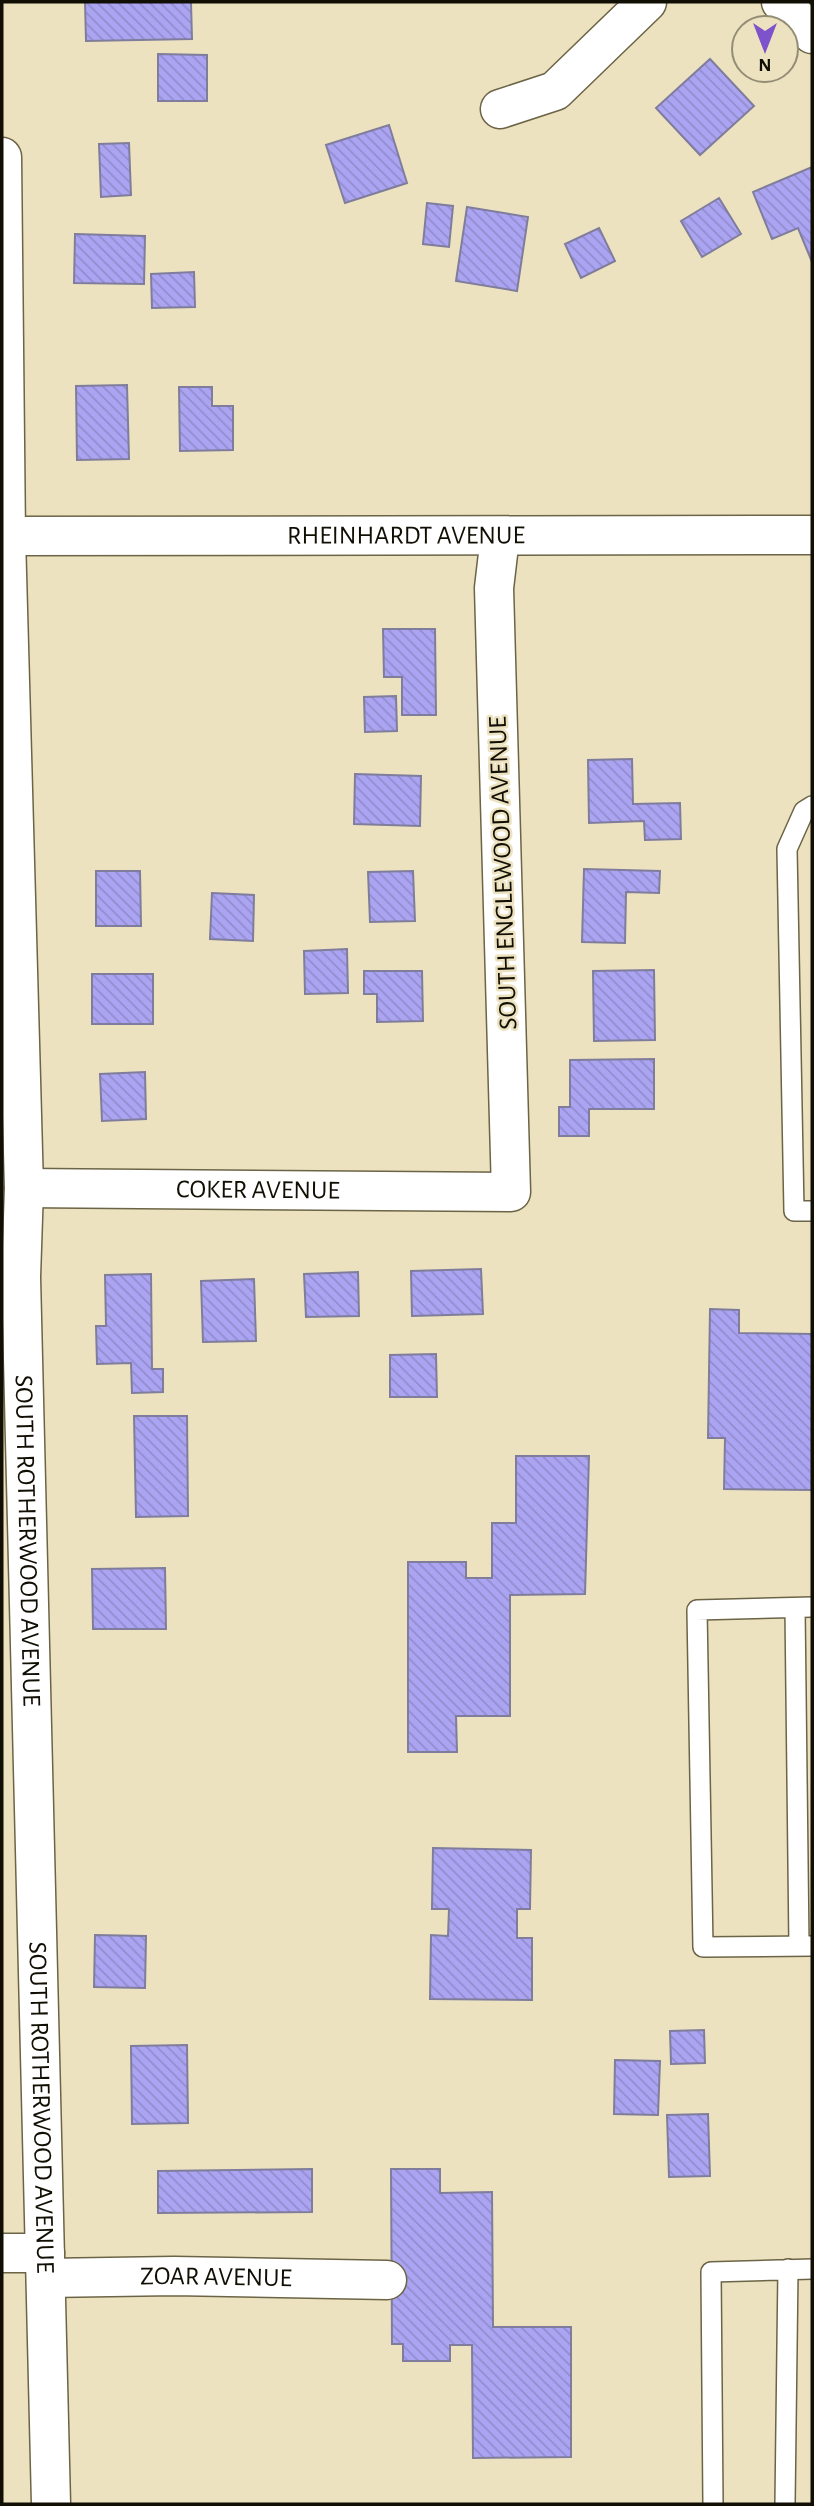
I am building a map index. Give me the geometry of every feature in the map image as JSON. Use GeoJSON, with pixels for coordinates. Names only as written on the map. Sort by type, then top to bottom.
{"type":"FeatureCollection","features":[{"type":"Feature","properties":{"kind":"street"},"geometry":{"type":"LineString","coordinates":[[500,109],[555,91],[647,2]]}},
{"type":"Feature","properties":{"kind":"street"},"geometry":{"type":"LineString","coordinates":[[780,2],[812,34]]}},
{"type":"Feature","properties":{"kind":"street","name":"SOUTH ROTHERWOOD AVENUE"},"geometry":{"type":"LineString","coordinates":[[2,157],[9,857],[24,1188],[12,1277],[17,1764],[45,2265],[51,2504]]}},
{"type":"Feature","properties":{"kind":"street","name":"RHEINHARDT AVENUE"},"geometry":{"type":"LineString","coordinates":[[4,537],[812,536]]}},
{"type":"Feature","properties":{"kind":"street","name":"SOUTH ENGLEWOOD AVENUE"},"geometry":{"type":"LineString","coordinates":[[494,1192],[511,1192],[494,588],[500,537]]}},
{"type":"Feature","properties":{"kind":"street","name":"COKER AVENUE"},"geometry":{"type":"LineString","coordinates":[[24,1188],[494,1192]]}},
{"type":"Feature","properties":{"kind":"street","name":"ZOAR AVENUE"},"geometry":{"type":"LineString","coordinates":[[2,2253],[45,2265],[174,2276],[387,2280]]}},
{"type":"Feature","properties":{"kind":"lane"},"geometry":{"type":"LineString","coordinates":[[812,806],[804,811],[788,849],[794,1211],[812,1211]]}},
{"type":"Feature","properties":{"kind":"lane"},"geometry":{"type":"LineString","coordinates":[[803,1607],[806,1946],[703,1947],[697,1610],[803,1607]]}},
{"type":"Feature","properties":{"kind":"lane"},"geometry":{"type":"LineString","coordinates":[[785,2504],[788,2269]]}},
{"type":"Feature","properties":{"kind":"lane"},"geometry":{"type":"LineString","coordinates":[[713,2504],[711,2273],[812,2269]]}},
{"type":"Feature","properties":{"kind":"building"},"geometry":{"type":"Polygon","coordinates":[[[85,2],[191,2],[192,39],[86,41],[85,2]]]}},
{"type":"Feature","properties":{"kind":"building"},"geometry":{"type":"Polygon","coordinates":[[[158,54],[207,55],[207,101],[158,101],[158,54]]]}},
{"type":"Feature","properties":{"kind":"building"},"geometry":{"type":"Polygon","coordinates":[[[710,59],[730,80],[730,84],[733,84],[754,106],[700,155],[656,108],[710,59]]]}},
{"type":"Feature","properties":{"kind":"building"},"geometry":{"type":"Polygon","coordinates":[[[389,125],[407,183],[345,203],[326,145],[389,125]]]}},
{"type":"Feature","properties":{"kind":"building"},"geometry":{"type":"Polygon","coordinates":[[[129,143],[131,195],[101,197],[99,144],[129,143]]]}},
{"type":"Feature","properties":{"kind":"building"},"geometry":{"type":"Polygon","coordinates":[[[812,167],[812,262],[798,228],[772,239],[753,192],[812,167]]]}},
{"type":"Feature","properties":{"kind":"building"},"geometry":{"type":"Polygon","coordinates":[[[719,198],[741,234],[702,257],[681,221],[719,198]]]}},
{"type":"Feature","properties":{"kind":"building"},"geometry":{"type":"Polygon","coordinates":[[[427,203],[453,206],[449,247],[423,244],[427,203]]]}},
{"type":"Feature","properties":{"kind":"building"},"geometry":{"type":"Polygon","coordinates":[[[467,207],[528,217],[517,291],[456,281],[467,207]]]}},
{"type":"Feature","properties":{"kind":"building"},"geometry":{"type":"Polygon","coordinates":[[[599,228],[615,261],[581,278],[565,244],[599,228]]]}},
{"type":"Feature","properties":{"kind":"building"},"geometry":{"type":"Polygon","coordinates":[[[75,234],[145,236],[144,284],[74,283],[75,234]]]}},
{"type":"Feature","properties":{"kind":"building"},"geometry":{"type":"Polygon","coordinates":[[[194,272],[195,307],[152,308],[151,274],[194,272]]]}},
{"type":"Feature","properties":{"kind":"building"},"geometry":{"type":"Polygon","coordinates":[[[127,385],[129,459],[77,460],[76,386],[127,385]]]}},
{"type":"Feature","properties":{"kind":"building"},"geometry":{"type":"Polygon","coordinates":[[[179,387],[212,387],[212,406],[233,406],[233,450],[180,451],[179,387]]]}},
{"type":"Feature","properties":{"kind":"building"},"geometry":{"type":"Polygon","coordinates":[[[383,629],[435,629],[436,715],[402,715],[402,677],[384,677],[383,629]]]}},
{"type":"Feature","properties":{"kind":"building"},"geometry":{"type":"Polygon","coordinates":[[[396,696],[397,731],[365,732],[364,697],[396,696]]]}},
{"type":"Feature","properties":{"kind":"building"},"geometry":{"type":"Polygon","coordinates":[[[632,759],[633,804],[680,803],[681,839],[645,840],[644,821],[589,823],[588,760],[632,759]]]}},
{"type":"Feature","properties":{"kind":"building"},"geometry":{"type":"Polygon","coordinates":[[[355,774],[421,776],[420,826],[354,824],[355,774]]]}},
{"type":"Feature","properties":{"kind":"building"},"geometry":{"type":"Polygon","coordinates":[[[584,869],[660,871],[659,893],[626,892],[625,943],[582,942],[584,869]]]}},
{"type":"Feature","properties":{"kind":"building"},"geometry":{"type":"Polygon","coordinates":[[[96,871],[140,871],[141,926],[96,926],[96,871]]]}},
{"type":"Feature","properties":{"kind":"building"},"geometry":{"type":"Polygon","coordinates":[[[413,871],[415,921],[370,922],[368,872],[413,871]]]}},
{"type":"Feature","properties":{"kind":"building"},"geometry":{"type":"Polygon","coordinates":[[[212,893],[254,895],[253,941],[210,939],[212,893]]]}},
{"type":"Feature","properties":{"kind":"building"},"geometry":{"type":"Polygon","coordinates":[[[347,949],[348,993],[305,994],[304,951],[347,949]]]}},
{"type":"Feature","properties":{"kind":"building"},"geometry":{"type":"Polygon","coordinates":[[[654,970],[655,1040],[594,1041],[593,971],[654,970]]]}},
{"type":"Feature","properties":{"kind":"building"},"geometry":{"type":"Polygon","coordinates":[[[364,971],[422,971],[423,1021],[377,1022],[377,994],[364,994],[364,971]]]}},
{"type":"Feature","properties":{"kind":"building"},"geometry":{"type":"Polygon","coordinates":[[[92,974],[153,974],[153,1024],[92,1024],[92,974]]]}},
{"type":"Feature","properties":{"kind":"building"},"geometry":{"type":"Polygon","coordinates":[[[654,1059],[654,1109],[589,1109],[589,1136],[559,1136],[559,1107],[570,1107],[570,1060],[654,1059]]]}},
{"type":"Feature","properties":{"kind":"building"},"geometry":{"type":"Polygon","coordinates":[[[145,1072],[146,1119],[102,1121],[100,1074],[145,1072]]]}},
{"type":"Feature","properties":{"kind":"building"},"geometry":{"type":"Polygon","coordinates":[[[481,1269],[483,1314],[412,1316],[411,1271],[481,1269]]]}},
{"type":"Feature","properties":{"kind":"building"},"geometry":{"type":"Polygon","coordinates":[[[358,1272],[359,1316],[306,1317],[304,1274],[358,1272]]]}},
{"type":"Feature","properties":{"kind":"building"},"geometry":{"type":"Polygon","coordinates":[[[151,1274],[152,1369],[163,1369],[163,1392],[132,1393],[131,1363],[97,1364],[96,1326],[106,1326],[105,1275],[151,1274]]]}},
{"type":"Feature","properties":{"kind":"building"},"geometry":{"type":"Polygon","coordinates":[[[254,1279],[256,1341],[203,1342],[201,1281],[254,1279]]]}},
{"type":"Feature","properties":{"kind":"building"},"geometry":{"type":"Polygon","coordinates":[[[710,1309],[739,1310],[739,1333],[812,1334],[812,1490],[724,1489],[725,1438],[708,1438],[710,1309]]]}},
{"type":"Feature","properties":{"kind":"building"},"geometry":{"type":"Polygon","coordinates":[[[436,1354],[437,1397],[390,1397],[390,1355],[436,1354]]]}},
{"type":"Feature","properties":{"kind":"building"},"geometry":{"type":"Polygon","coordinates":[[[134,1416],[187,1416],[188,1516],[136,1517],[134,1416]]]}},
{"type":"Feature","properties":{"kind":"building"},"geometry":{"type":"Polygon","coordinates":[[[516,1456],[589,1456],[585,1594],[510,1595],[510,1716],[456,1716],[457,1752],[408,1752],[408,1562],[466,1562],[466,1578],[492,1578],[492,1523],[516,1523],[516,1456]]]}},
{"type":"Feature","properties":{"kind":"building"},"geometry":{"type":"Polygon","coordinates":[[[165,1568],[166,1629],[93,1629],[92,1569],[165,1568]]]}},
{"type":"Feature","properties":{"kind":"building"},"geometry":{"type":"Polygon","coordinates":[[[433,1848],[531,1850],[530,1909],[517,1909],[517,1938],[532,1938],[532,2000],[430,1999],[431,1935],[448,1936],[449,1909],[432,1909],[433,1848]]]}},
{"type":"Feature","properties":{"kind":"building"},"geometry":{"type":"Polygon","coordinates":[[[95,1935],[146,1936],[145,1988],[94,1987],[95,1935]]]}},
{"type":"Feature","properties":{"kind":"building"},"geometry":{"type":"Polygon","coordinates":[[[704,2030],[705,2063],[671,2064],[670,2031],[704,2030]]]}},
{"type":"Feature","properties":{"kind":"building"},"geometry":{"type":"Polygon","coordinates":[[[187,2045],[188,2123],[132,2124],[131,2046],[187,2045]]]}},
{"type":"Feature","properties":{"kind":"building"},"geometry":{"type":"Polygon","coordinates":[[[615,2060],[660,2061],[658,2115],[614,2114],[615,2060]]]}},
{"type":"Feature","properties":{"kind":"building"},"geometry":{"type":"Polygon","coordinates":[[[708,2114],[710,2176],[669,2177],[667,2115],[708,2114]]]}},
{"type":"Feature","properties":{"kind":"building"},"geometry":{"type":"Polygon","coordinates":[[[312,2169],[312,2212],[158,2213],[158,2171],[312,2169]]]}},
{"type":"Feature","properties":{"kind":"building"},"geometry":{"type":"Polygon","coordinates":[[[391,2169],[440,2169],[440,2193],[492,2192],[493,2327],[571,2327],[571,2457],[473,2458],[472,2345],[450,2345],[450,2361],[403,2361],[403,2344],[392,2344],[391,2169]]]}}]}
